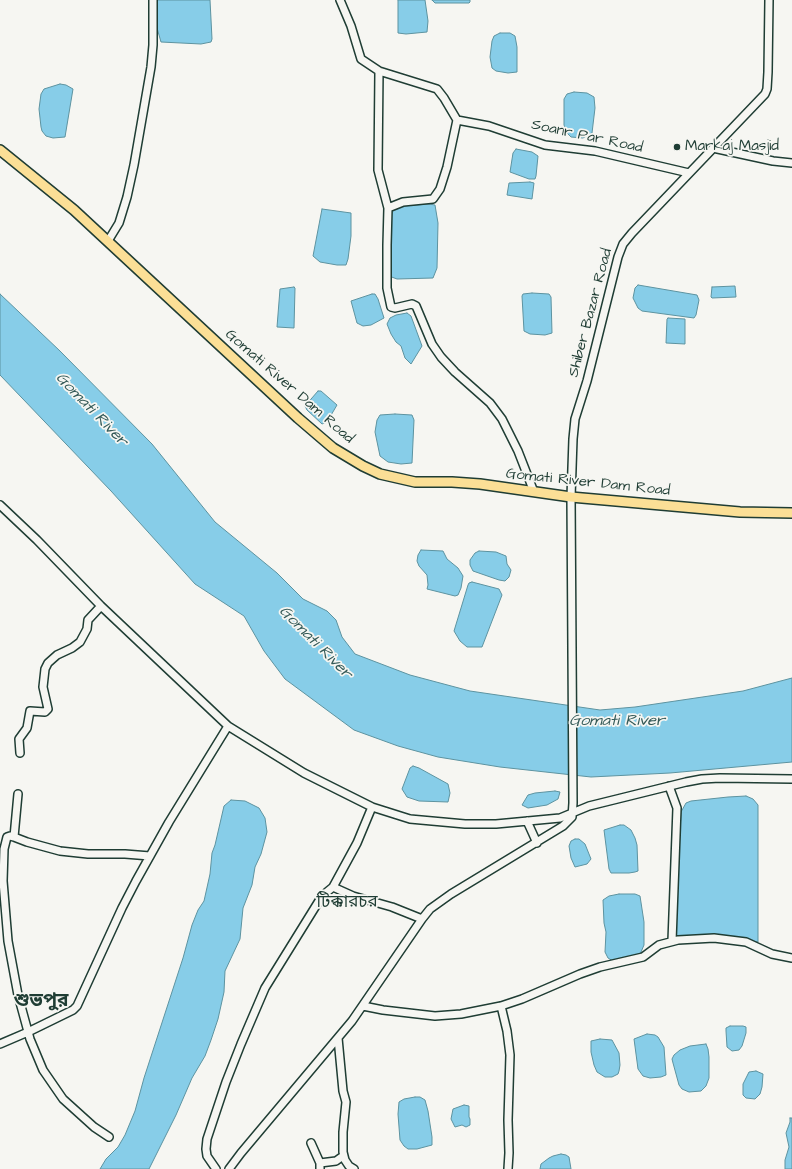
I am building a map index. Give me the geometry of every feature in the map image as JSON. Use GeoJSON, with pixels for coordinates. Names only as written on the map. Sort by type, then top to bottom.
{"type":"FeatureCollection","features":[{"type":"Feature","properties":{"kind":"main road","name":"Gomati River Dam Road"},"geometry":{"type":"LineString","coordinates":[[0,150],[74,210],[298,418],[333,448],[380,474],[415,482],[480,484],[571,497],[740,512],[792,513]]}},
{"type":"Feature","properties":{"kind":"street"},"geometry":{"type":"LineString","coordinates":[[108,241],[119,222],[127,197],[134,165],[151,67],[153,45],[153,0]]}},
{"type":"Feature","properties":{"kind":"street"},"geometry":{"type":"LineString","coordinates":[[340,0],[351,26],[361,59],[378,71],[437,89],[457,120],[447,167],[440,189],[433,199],[403,202],[388,208]]}},
{"type":"Feature","properties":{"kind":"street","name":"Shiber Bazar Road"},"geometry":{"type":"LineString","coordinates":[[573,812],[571,497],[575,419],[588,381],[620,250],[623,244],[765,94],[767,89],[769,0]]}},
{"type":"Feature","properties":{"kind":"street"},"geometry":{"type":"LineString","coordinates":[[378,71],[378,170],[388,208],[387,288],[391,307],[393,308],[412,304],[416,306],[432,344],[455,372],[490,403],[502,419],[518,451],[534,492]]}},
{"type":"Feature","properties":{"kind":"street","name":"Soanr Par Road"},"geometry":{"type":"LineString","coordinates":[[457,120],[489,126],[545,145],[595,151],[689,173]]}},
{"type":"Feature","properties":{"kind":"street"},"geometry":{"type":"LineString","coordinates":[[713,148],[773,161],[792,163]]}},
{"type":"Feature","properties":{"kind":"street"},"geometry":{"type":"LineString","coordinates":[[0,505],[37,540],[101,606],[228,726],[304,773],[372,807],[410,819],[437,822],[465,824],[527,821],[560,818],[589,806],[692,781],[720,778],[792,779]]}},
{"type":"Feature","properties":{"kind":"street"},"geometry":{"type":"LineString","coordinates":[[20,753],[19,739],[27,728],[30,712],[45,712],[48,709],[43,687],[45,669],[48,663],[57,655],[72,648],[80,642],[87,629],[88,620],[101,606]]}},
{"type":"Feature","properties":{"kind":"street"},"geometry":{"type":"LineString","coordinates":[[0,1044],[73,1010],[77,1006],[122,908],[150,856],[169,822],[228,726]]}},
{"type":"Feature","properties":{"kind":"street"},"geometry":{"type":"LineString","coordinates":[[669,786],[678,808],[672,941]]}},
{"type":"Feature","properties":{"kind":"street"},"geometry":{"type":"LineString","coordinates":[[14,837],[18,794]]}},
{"type":"Feature","properties":{"kind":"street"},"geometry":{"type":"LineString","coordinates":[[216,1169],[207,1156],[207,1139],[226,1082],[265,988],[322,896],[333,887],[357,843],[372,807]]}},
{"type":"Feature","properties":{"kind":"street"},"geometry":{"type":"LineString","coordinates":[[229,1169],[352,1021],[430,909],[451,894],[564,826],[568,822],[573,812]]}},
{"type":"Feature","properties":{"kind":"street"},"geometry":{"type":"LineString","coordinates":[[527,821],[537,843]]}},
{"type":"Feature","properties":{"kind":"street"},"geometry":{"type":"LineString","coordinates":[[109,1137],[94,1126],[64,1099],[40,1065],[31,1043],[18,995],[8,941],[3,880],[4,856],[7,837],[10,836],[60,851],[88,854],[150,856]]}},
{"type":"Feature","properties":{"kind":"street"},"geometry":{"type":"LineString","coordinates":[[333,887],[353,896],[392,907],[422,919]]}},
{"type":"Feature","properties":{"kind":"street"},"geometry":{"type":"LineString","coordinates":[[363,1006],[383,1010],[435,1016],[461,1014],[501,1006],[522,1000],[586,971],[643,958],[659,945],[672,941],[714,938],[738,941],[753,945],[776,955],[792,958]]}},
{"type":"Feature","properties":{"kind":"street"},"geometry":{"type":"LineString","coordinates":[[501,1006],[507,1031],[510,1055],[508,1169]]}},
{"type":"Feature","properties":{"kind":"street"},"geometry":{"type":"LineString","coordinates":[[338,1038],[343,1091],[346,1102],[342,1143],[344,1156],[348,1166],[354,1169]]}},
{"type":"Feature","properties":{"kind":"street"},"geometry":{"type":"LineString","coordinates":[[311,1143],[320,1166],[336,1161],[344,1156]]}},
{"type":"Feature","properties":{"kind":"water"},"geometry":{"type":"Polygon","coordinates":[[[155,0],[210,0],[211,42],[201,44],[161,42],[157,28],[155,0]]]}},
{"type":"Feature","properties":{"kind":"water"},"geometry":{"type":"Polygon","coordinates":[[[398,0],[425,0],[428,21],[427,32],[406,34],[398,33],[398,0]]]}},
{"type":"Feature","properties":{"kind":"water"},"geometry":{"type":"Polygon","coordinates":[[[432,0],[470,0],[470,2],[435,3],[432,0]]]}},
{"type":"Feature","properties":{"kind":"water"},"geometry":{"type":"Polygon","coordinates":[[[500,33],[510,33],[515,36],[517,47],[517,72],[508,73],[496,71],[492,68],[490,57],[492,41],[494,36],[500,33]]]}},
{"type":"Feature","properties":{"kind":"water"},"geometry":{"type":"Polygon","coordinates":[[[60,84],[66,85],[73,89],[65,137],[53,138],[46,136],[42,131],[39,109],[41,94],[44,89],[60,84]]]}},
{"type":"Feature","properties":{"kind":"water"},"geometry":{"type":"Polygon","coordinates":[[[574,92],[587,93],[594,97],[595,108],[592,133],[583,138],[571,137],[567,133],[564,125],[564,99],[567,94],[574,92]]]}},
{"type":"Feature","properties":{"kind":"water"},"geometry":{"type":"Polygon","coordinates":[[[516,149],[532,152],[538,156],[535,179],[529,179],[510,172],[513,153],[516,149]]]}},
{"type":"Feature","properties":{"kind":"water"},"geometry":{"type":"Polygon","coordinates":[[[509,183],[534,183],[532,199],[507,195],[509,183]]]}},
{"type":"Feature","properties":{"kind":"water"},"geometry":{"type":"Polygon","coordinates":[[[435,205],[438,223],[437,268],[433,278],[397,279],[389,276],[390,219],[393,209],[402,206],[435,205]]]}},
{"type":"Feature","properties":{"kind":"water"},"geometry":{"type":"Polygon","coordinates":[[[322,209],[351,213],[351,236],[346,265],[320,262],[313,256],[322,209]]]}},
{"type":"Feature","properties":{"kind":"water"},"geometry":{"type":"Polygon","coordinates":[[[638,285],[697,295],[699,300],[696,315],[694,318],[642,311],[638,308],[633,298],[635,288],[638,285]]]}},
{"type":"Feature","properties":{"kind":"water"},"geometry":{"type":"Polygon","coordinates":[[[735,286],[736,297],[712,298],[712,287],[735,286]]]}},
{"type":"Feature","properties":{"kind":"water"},"geometry":{"type":"Polygon","coordinates":[[[294,287],[294,328],[277,327],[280,289],[294,287]]]}},
{"type":"Feature","properties":{"kind":"water","name":"Gomati River"},"geometry":{"type":"Polygon","coordinates":[[[0,294],[60,351],[152,444],[215,522],[277,573],[303,599],[327,611],[336,620],[342,637],[355,654],[410,675],[470,691],[600,710],[635,707],[743,691],[792,678],[792,762],[670,773],[591,777],[500,767],[438,757],[398,746],[354,730],[285,679],[264,651],[244,616],[195,584],[111,491],[0,375],[0,294]]]}},
{"type":"Feature","properties":{"kind":"water"},"geometry":{"type":"Polygon","coordinates":[[[375,294],[378,299],[384,318],[371,325],[363,326],[357,323],[351,301],[375,294]]]}},
{"type":"Feature","properties":{"kind":"water"},"geometry":{"type":"Polygon","coordinates":[[[523,294],[549,294],[551,297],[552,333],[545,335],[530,334],[524,331],[522,296],[523,294]]]}},
{"type":"Feature","properties":{"kind":"water"},"geometry":{"type":"Polygon","coordinates":[[[407,313],[411,316],[422,346],[411,364],[405,358],[401,346],[396,342],[387,324],[390,318],[407,313]]]}},
{"type":"Feature","properties":{"kind":"water"},"geometry":{"type":"Polygon","coordinates":[[[668,318],[685,319],[685,344],[666,343],[668,318]]]}},
{"type":"Feature","properties":{"kind":"water"},"geometry":{"type":"Polygon","coordinates":[[[318,391],[321,391],[337,405],[327,422],[322,424],[307,410],[305,406],[318,391]]]}},
{"type":"Feature","properties":{"kind":"water"},"geometry":{"type":"Polygon","coordinates":[[[380,415],[412,415],[414,420],[412,463],[401,464],[388,462],[380,456],[375,432],[377,420],[380,415]]]}},
{"type":"Feature","properties":{"kind":"water"},"geometry":{"type":"Polygon","coordinates":[[[421,550],[443,551],[447,559],[458,568],[463,576],[458,595],[455,596],[427,589],[427,575],[419,566],[417,561],[421,550]]]}},
{"type":"Feature","properties":{"kind":"water"},"geometry":{"type":"Polygon","coordinates":[[[479,551],[496,552],[506,556],[507,564],[511,570],[509,577],[505,581],[473,571],[470,565],[470,560],[475,553],[479,551]]]}},
{"type":"Feature","properties":{"kind":"water"},"geometry":{"type":"Polygon","coordinates":[[[472,582],[499,589],[502,595],[482,647],[467,647],[460,641],[454,631],[468,585],[472,582]]]}},
{"type":"Feature","properties":{"kind":"water"},"geometry":{"type":"Polygon","coordinates":[[[413,766],[448,784],[450,793],[448,802],[419,801],[407,797],[402,789],[410,768],[413,766]]]}},
{"type":"Feature","properties":{"kind":"water"},"geometry":{"type":"Polygon","coordinates":[[[555,791],[560,792],[558,799],[547,805],[528,808],[522,805],[528,795],[555,791]]]}},
{"type":"Feature","properties":{"kind":"water"},"geometry":{"type":"Polygon","coordinates":[[[746,796],[753,799],[758,805],[758,942],[715,935],[678,938],[675,933],[681,812],[686,803],[691,801],[746,796]]]}},
{"type":"Feature","properties":{"kind":"water"},"geometry":{"type":"Polygon","coordinates":[[[231,800],[245,801],[259,808],[265,818],[267,832],[261,854],[255,867],[252,885],[243,908],[240,939],[225,971],[224,992],[218,1019],[211,1040],[205,1056],[192,1078],[176,1115],[149,1169],[100,1169],[106,1159],[118,1147],[125,1135],[135,1111],[192,925],[198,910],[204,901],[210,874],[212,853],[224,806],[231,800]]]}},
{"type":"Feature","properties":{"kind":"water"},"geometry":{"type":"Polygon","coordinates":[[[624,825],[631,830],[635,838],[637,845],[638,871],[629,873],[611,873],[609,869],[604,830],[624,825]]]}},
{"type":"Feature","properties":{"kind":"water"},"geometry":{"type":"Polygon","coordinates":[[[579,839],[585,844],[591,859],[587,864],[575,867],[571,858],[569,846],[571,841],[579,839]]]}},
{"type":"Feature","properties":{"kind":"water"},"geometry":{"type":"Polygon","coordinates":[[[619,894],[635,894],[640,896],[644,922],[644,945],[641,952],[637,956],[613,961],[608,958],[605,952],[606,932],[603,900],[609,896],[619,894]]]}},
{"type":"Feature","properties":{"kind":"water"},"geometry":{"type":"Polygon","coordinates":[[[730,1026],[746,1027],[746,1033],[742,1046],[739,1050],[732,1051],[727,1047],[726,1028],[730,1026]]]}},
{"type":"Feature","properties":{"kind":"water"},"geometry":{"type":"Polygon","coordinates":[[[647,1034],[658,1037],[664,1047],[666,1075],[661,1077],[650,1078],[643,1076],[638,1069],[634,1039],[647,1034]]]}},
{"type":"Feature","properties":{"kind":"water"},"geometry":{"type":"Polygon","coordinates":[[[600,1039],[612,1040],[619,1053],[619,1071],[618,1074],[612,1077],[605,1077],[597,1072],[594,1065],[591,1052],[591,1041],[600,1039]]]}},
{"type":"Feature","properties":{"kind":"water"},"geometry":{"type":"Polygon","coordinates":[[[706,1044],[709,1057],[709,1078],[706,1086],[701,1091],[689,1092],[682,1089],[679,1085],[672,1059],[674,1055],[680,1050],[690,1046],[706,1044]]]}},
{"type":"Feature","properties":{"kind":"water"},"geometry":{"type":"Polygon","coordinates":[[[756,1071],[763,1074],[760,1094],[755,1099],[746,1098],[743,1095],[743,1084],[749,1072],[756,1071]]]}},
{"type":"Feature","properties":{"kind":"water"},"geometry":{"type":"Polygon","coordinates":[[[420,1097],[425,1100],[428,1111],[432,1145],[417,1149],[408,1149],[400,1140],[398,1114],[399,1102],[404,1099],[420,1097]]]}},
{"type":"Feature","properties":{"kind":"water"},"geometry":{"type":"Polygon","coordinates":[[[464,1105],[469,1106],[470,1125],[466,1127],[462,1125],[455,1127],[451,1119],[453,1109],[464,1105]]]}},
{"type":"Feature","properties":{"kind":"water"},"geometry":{"type":"Polygon","coordinates":[[[790,1118],[792,1118],[792,1169],[785,1169],[785,1160],[789,1147],[786,1133],[790,1118]]]}},
{"type":"Feature","properties":{"kind":"water"},"geometry":{"type":"Polygon","coordinates":[[[561,1154],[569,1157],[571,1169],[540,1169],[541,1164],[549,1158],[561,1154]]]}},
{"type":"Feature","properties":{"kind":"place","name":"Markaj Masjid"},"geometry":{"type":"Point","coordinates":[677,147]}},
{"type":"Feature","properties":{"kind":"district","name":"টিক্কারচর"},"geometry":{"type":"Point","coordinates":[347,903]}},
{"type":"Feature","properties":{"kind":"district","name":"শুভপুর"},"geometry":{"type":"Point","coordinates":[41,1002]}}]}
